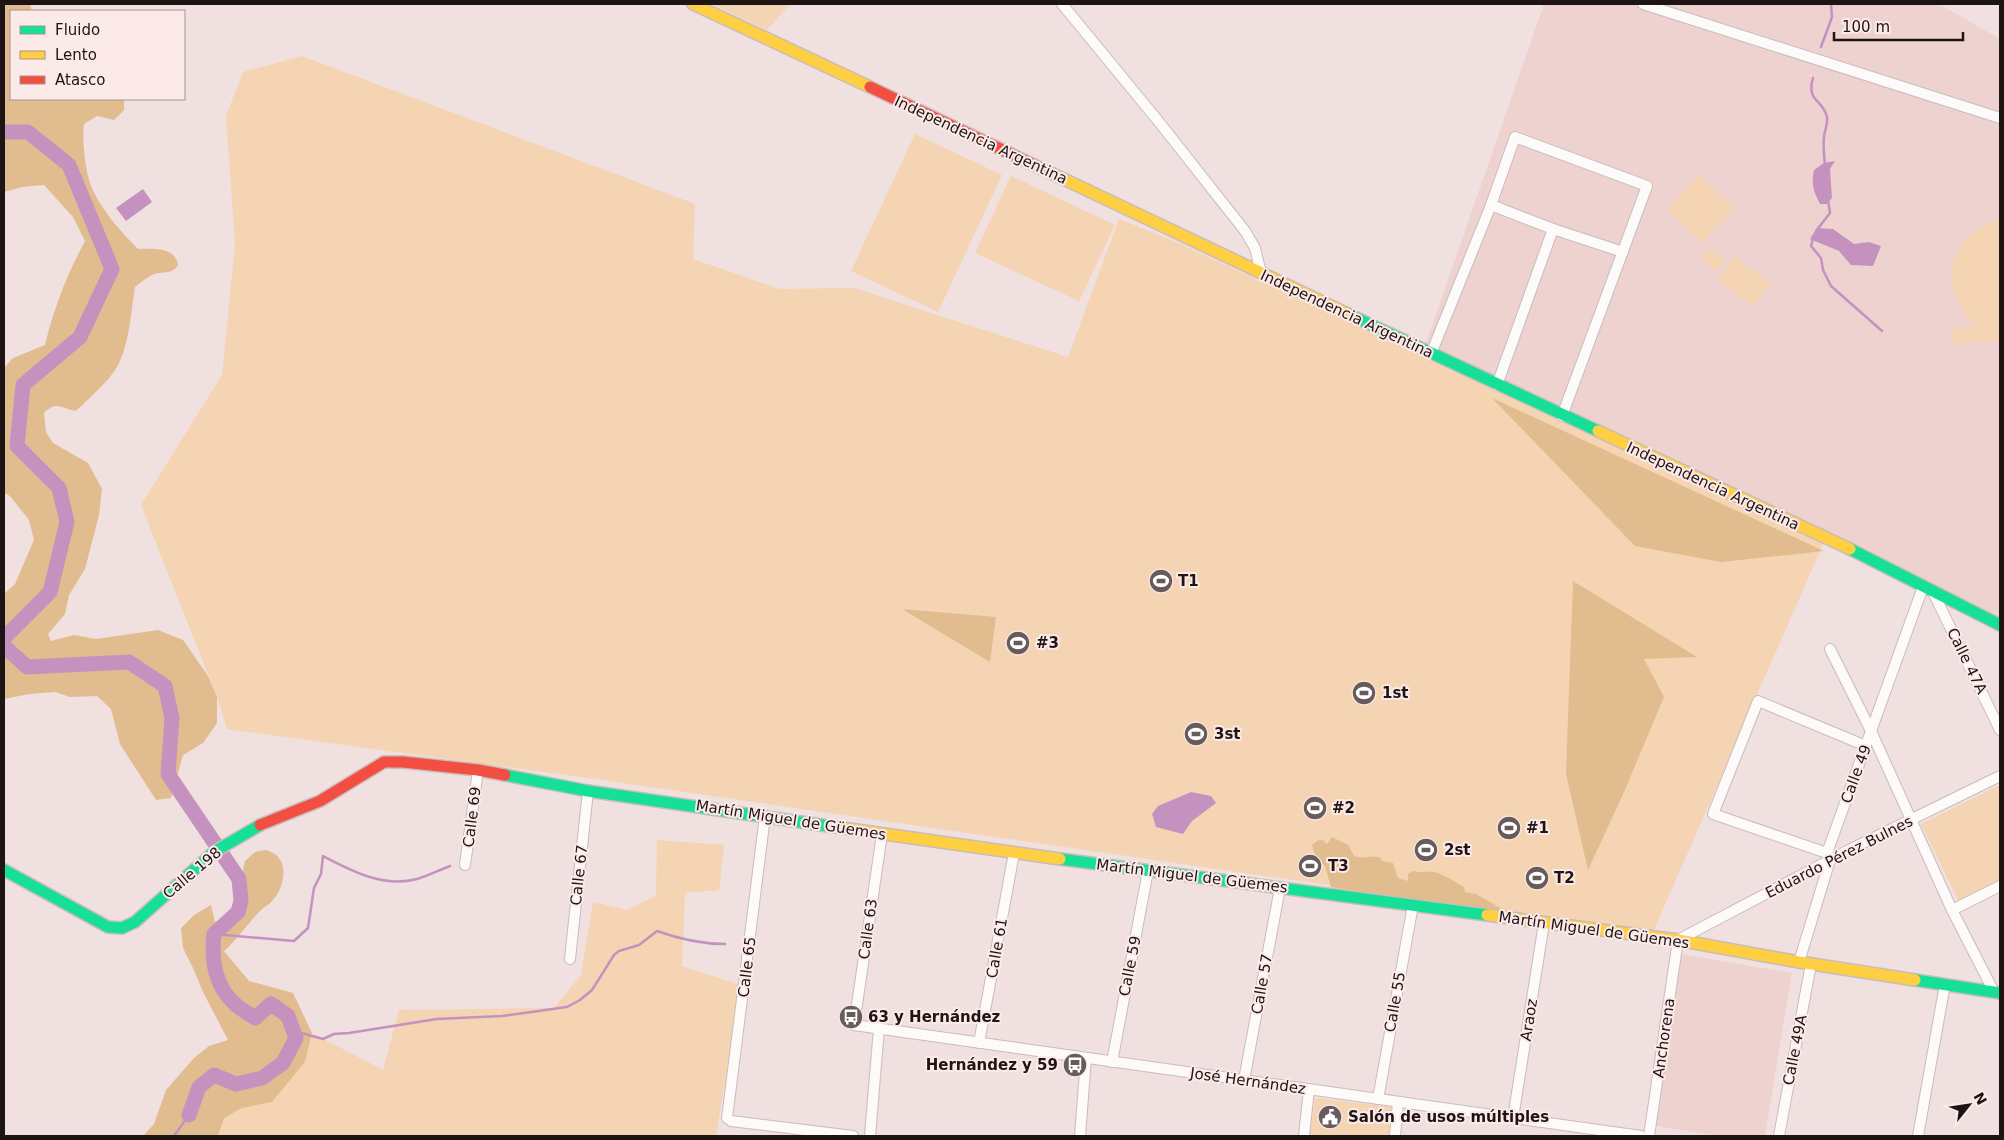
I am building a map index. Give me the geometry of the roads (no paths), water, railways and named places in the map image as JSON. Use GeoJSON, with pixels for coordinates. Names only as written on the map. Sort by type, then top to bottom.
{"type":"FeatureCollection","features":[{"type":"Feature","properties":{"kind":"street","name":"Independencia Argentina"},"geometry":{"type":"LineString","coordinates":[[693,4],[1562,416],[1838,543],[2000,625]]}},
{"type":"Feature","properties":{"kind":"street"},"geometry":{"type":"LineString","coordinates":[[1062,4],[1245,231],[1255,248],[1261,273]]}},
{"type":"Feature","properties":{"kind":"street"},"geometry":{"type":"LineString","coordinates":[[1643,4],[2000,118]]}},
{"type":"Feature","properties":{"kind":"street"},"geometry":{"type":"LineString","coordinates":[[1431,354],[1491,205],[1514,137],[1647,186],[1562,416]]}},
{"type":"Feature","properties":{"kind":"street"},"geometry":{"type":"LineString","coordinates":[[1491,205],[1552,229],[1623,252]]}},
{"type":"Feature","properties":{"kind":"street"},"geometry":{"type":"LineString","coordinates":[[1497,385],[1552,229]]}},
{"type":"Feature","properties":{"kind":"street","name":"Calle 47A"},"geometry":{"type":"LineString","coordinates":[[1928,590],[2000,730]]}},
{"type":"Feature","properties":{"kind":"street","name":"Calle 49"},"geometry":{"type":"LineString","coordinates":[[1799,962],[1829,857],[1871,731],[1928,590]]}},
{"type":"Feature","properties":{"kind":"street"},"geometry":{"type":"LineString","coordinates":[[1830,649],[1871,731],[1910,821],[1952,910],[1997,992]]}},
{"type":"Feature","properties":{"kind":"street"},"geometry":{"type":"LineString","coordinates":[[1829,857],[1713,814],[1758,701],[1866,746]]}},
{"type":"Feature","properties":{"kind":"street","name":"Martín Miguel de Güemes"},"geometry":{"type":"LineString","coordinates":[[384,762],[403,762],[478,770],[588,791],[1014,853],[1678,940],[1811,964],[1997,992]]}},
{"type":"Feature","properties":{"kind":"street","name":"Calle 198"},"geometry":{"type":"LineString","coordinates":[[4,870],[108,927],[122,928],[135,922],[214,852],[262,824],[320,800],[384,762]]}},
{"type":"Feature","properties":{"kind":"street","name":"Calle 69"},"geometry":{"type":"LineString","coordinates":[[465,865],[478,770]]}},
{"type":"Feature","properties":{"kind":"street","name":"Eduardo Pérez Bulnes"},"geometry":{"type":"LineString","coordinates":[[1678,940],[1829,857],[1910,821],[2000,776]]}},
{"type":"Feature","properties":{"kind":"street","name":"Calle 67"},"geometry":{"type":"LineString","coordinates":[[570,959],[588,791]]}},
{"type":"Feature","properties":{"kind":"street","name":"Calle 65"},"geometry":{"type":"LineString","coordinates":[[765,816],[729,1120],[853,1136]]}},
{"type":"Feature","properties":{"kind":"street","name":"Calle 63"},"geometry":{"type":"LineString","coordinates":[[854,1024],[882,834]]}},
{"type":"Feature","properties":{"kind":"street","name":"Calle 61"},"geometry":{"type":"LineString","coordinates":[[979,1043],[1014,853]]}},
{"type":"Feature","properties":{"kind":"street","name":"Calle 59"},"geometry":{"type":"LineString","coordinates":[[1112,1062],[1148,871]]}},
{"type":"Feature","properties":{"kind":"street"},"geometry":{"type":"LineString","coordinates":[[1952,910],[2000,886]]}},
{"type":"Feature","properties":{"kind":"street","name":"Calle 57"},"geometry":{"type":"LineString","coordinates":[[1244,1080],[1280,888]]}},
{"type":"Feature","properties":{"kind":"street","name":"Calle 55"},"geometry":{"type":"LineString","coordinates":[[1378,1099],[1413,905]]}},
{"type":"Feature","properties":{"kind":"street","name":"Araoz"},"geometry":{"type":"LineString","coordinates":[[1513,1118],[1544,923]]}},
{"type":"Feature","properties":{"kind":"street","name":"Anchorena"},"geometry":{"type":"LineString","coordinates":[[1649,1136],[1678,940]]}},
{"type":"Feature","properties":{"kind":"street","name":"Calle 49A"},"geometry":{"type":"LineString","coordinates":[[1779,1136],[1811,964]]}},
{"type":"Feature","properties":{"kind":"street"},"geometry":{"type":"LineString","coordinates":[[1918,1136],[1945,984]]}},
{"type":"Feature","properties":{"kind":"street","name":"José Hernández"},"geometry":{"type":"LineString","coordinates":[[854,1024],[1641,1136]]}},
{"type":"Feature","properties":{"kind":"street"},"geometry":{"type":"LineString","coordinates":[[870,1136],[879,1028]]}},
{"type":"Feature","properties":{"kind":"street"},"geometry":{"type":"LineString","coordinates":[[1080,1136],[1086,1058]]}},
{"type":"Feature","properties":{"kind":"street"},"geometry":{"type":"LineString","coordinates":[[1304,1136],[1309,1089]]}},
{"type":"Feature","properties":{"kind":"street"},"geometry":{"type":"LineString","coordinates":[[1395,1136],[1398,1102]]}},
{"type":"Feature","properties":{"kind":"waterway"},"geometry":{"type":"LineString","coordinates":[[1821,47],[1832,17],[1831,4]]}},
{"type":"Feature","properties":{"kind":"waterway"},"geometry":{"type":"LineString","coordinates":[[1813,78],[1811,86],[1813,96],[1825,111],[1827,117],[1824,136],[1825,165]]}},
{"type":"Feature","properties":{"kind":"waterway"},"geometry":{"type":"LineString","coordinates":[[4,132],[28,132],[69,165],[112,269],[80,337],[23,385],[17,446],[59,488],[67,522],[50,592],[4,638]]}},
{"type":"Feature","properties":{"kind":"waterway"},"geometry":{"type":"LineString","coordinates":[[1816,231],[1830,213],[1828,200]]}},
{"type":"Feature","properties":{"kind":"waterway"},"geometry":{"type":"LineString","coordinates":[[1813,239],[1811,246],[1821,258],[1823,270],[1831,286],[1882,331]]}},
{"type":"Feature","properties":{"kind":"waterway"},"geometry":{"type":"LineString","coordinates":[[4,646],[27,667],[129,662],[165,686],[172,718],[168,774],[239,879],[241,901],[238,912],[214,934],[214,963],[219,981],[228,997],[237,1006],[255,1018],[271,1004],[288,1016],[296,1038],[283,1063],[262,1078],[236,1084],[214,1075],[199,1087],[189,1115]]}},
{"type":"Feature","properties":{"kind":"waterway"},"geometry":{"type":"LineString","coordinates":[[214,934],[294,941],[308,928],[314,888],[321,874],[323,856],[368,876],[392,881],[417,879],[450,866]]}},
{"type":"Feature","properties":{"kind":"waterway"},"geometry":{"type":"LineString","coordinates":[[294,1031],[323,1039],[334,1034],[437,1019],[502,1016],[567,1007],[580,1000],[592,990],[614,955],[619,951],[639,945],[657,931],[691,941],[725,944]]}},
{"type":"Feature","properties":{"kind":"waterway"},"geometry":{"type":"LineString","coordinates":[[174,1136],[189,1115]]}},
{"type":"Feature","properties":{"kind":"place","name":"T1"},"geometry":{"type":"Point","coordinates":[1161,581]}},
{"type":"Feature","properties":{"kind":"place","name":"#3"},"geometry":{"type":"Point","coordinates":[1018,643]}},
{"type":"Feature","properties":{"kind":"place","name":"1st"},"geometry":{"type":"Point","coordinates":[1364,693]}},
{"type":"Feature","properties":{"kind":"place","name":"3st"},"geometry":{"type":"Point","coordinates":[1196,734]}},
{"type":"Feature","properties":{"kind":"place","name":"#2"},"geometry":{"type":"Point","coordinates":[1315,808]}},
{"type":"Feature","properties":{"kind":"place","name":"#1"},"geometry":{"type":"Point","coordinates":[1509,828]}},
{"type":"Feature","properties":{"kind":"place","name":"2st"},"geometry":{"type":"Point","coordinates":[1426,850]}},
{"type":"Feature","properties":{"kind":"place","name":"T3"},"geometry":{"type":"Point","coordinates":[1310,866]}},
{"type":"Feature","properties":{"kind":"place","name":"T2"},"geometry":{"type":"Point","coordinates":[1537,878]}},
{"type":"Feature","properties":{"kind":"place","name":"63 y Hernández"},"geometry":{"type":"Point","coordinates":[851,1017]}},
{"type":"Feature","properties":{"kind":"place","name":"Hernández y 59"},"geometry":{"type":"Point","coordinates":[1075,1065]}},
{"type":"Feature","properties":{"kind":"place","name":"Salón de usos múltiples"},"geometry":{"type":"Point","coordinates":[1330,1117]}}]}
